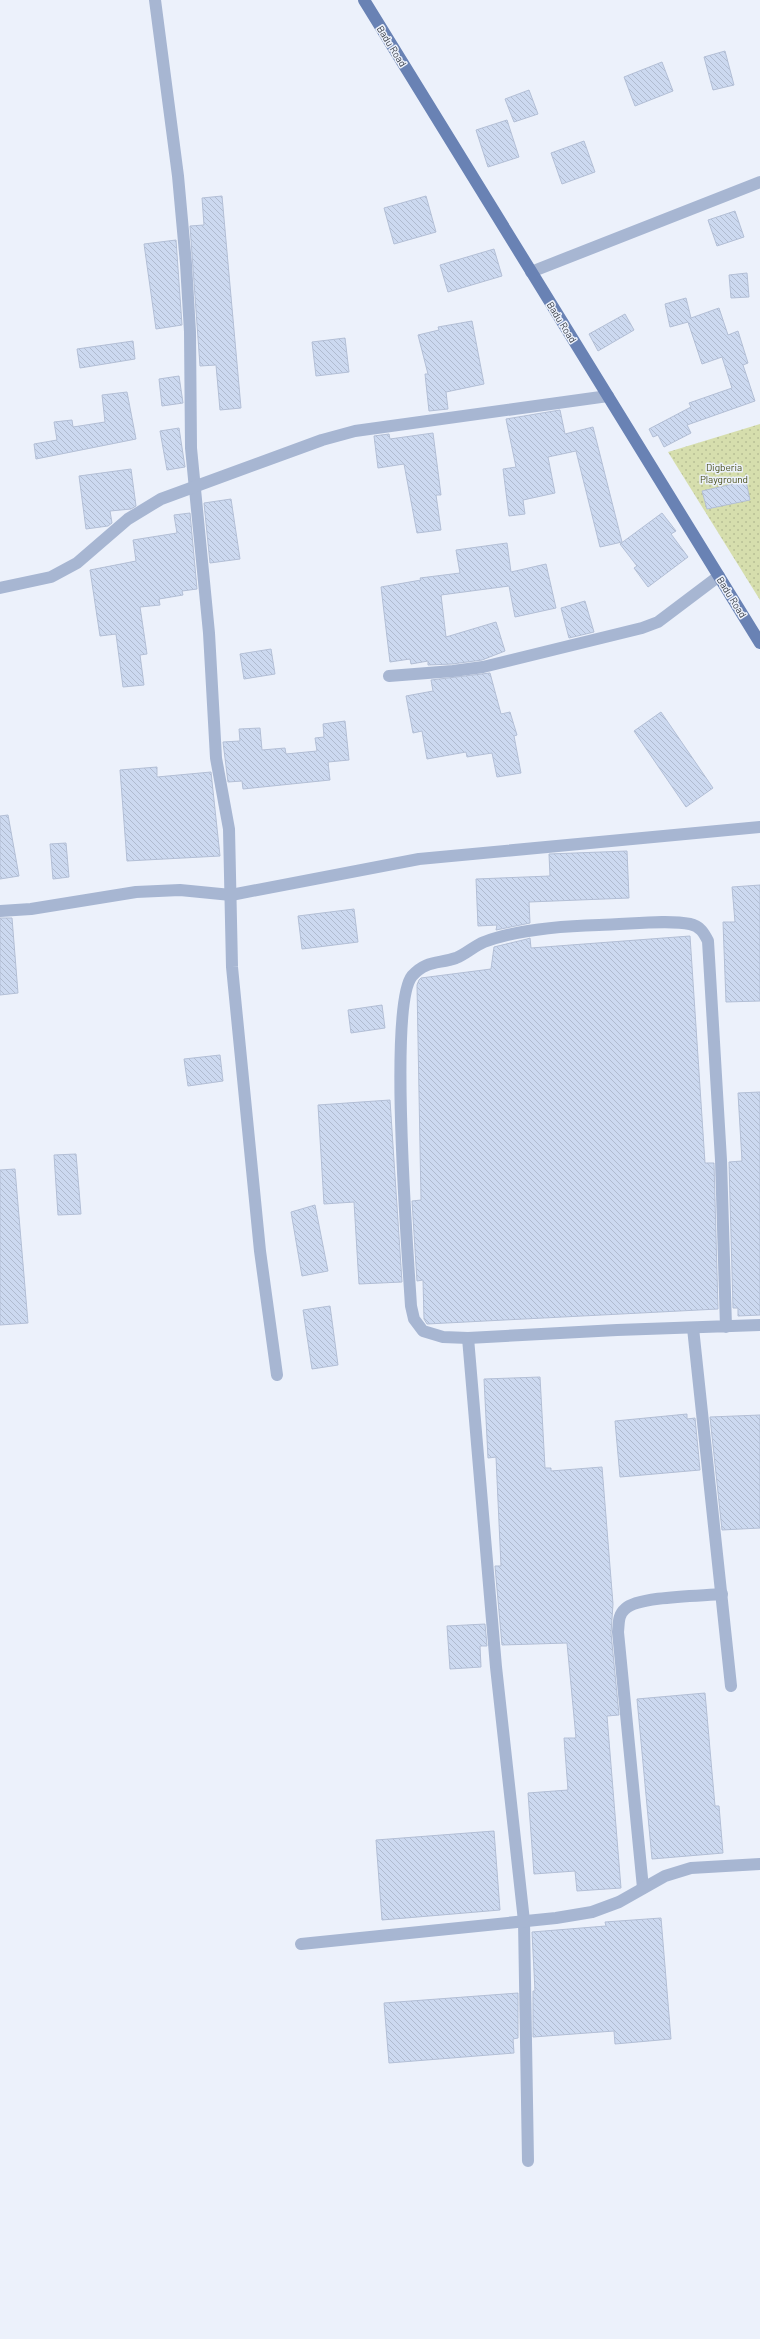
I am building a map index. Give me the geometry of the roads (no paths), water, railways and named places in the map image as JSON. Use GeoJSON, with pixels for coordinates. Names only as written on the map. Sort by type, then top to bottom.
{"type":"FeatureCollection","features":[{"type":"Feature","properties":{"kind":"main road","name":"Badu Road"},"geometry":{"type":"LineString","coordinates":[[364,0],[758,637]]}},
{"type":"Feature","properties":{"kind":"street"},"geometry":{"type":"LineString","coordinates":[[155,0],[178,176],[186,264],[190,332],[191,448],[209,633],[216,758],[229,830],[232,967],[260,1251],[277,1375]]}},
{"type":"Feature","properties":{"kind":"street"},"geometry":{"type":"LineString","coordinates":[[531,272],[760,182]]}},
{"type":"Feature","properties":{"kind":"street"},"geometry":{"type":"LineString","coordinates":[[0,588],[51,577],[77,563],[128,519],[161,499],[322,440],[355,431],[608,396]]}},
{"type":"Feature","properties":{"kind":"street"},"geometry":{"type":"LineString","coordinates":[[389,676],[453,672],[483,667],[642,628],[658,622],[719,576]]}},
{"type":"Feature","properties":{"kind":"street"},"geometry":{"type":"LineString","coordinates":[[0,911],[31,909],[136,892],[180,890],[231,895],[419,858],[760,827]]}},
{"type":"Feature","properties":{"kind":"street"},"geometry":{"type":"LineString","coordinates":[[726,1327],[720,1160],[708,941],[702,930],[691,924],[593,926],[510,934],[482,943],[471,951],[454,958],[428,964],[412,977],[406,993],[401,1021],[401,1106],[411,1306],[414,1319],[423,1331],[444,1337],[468,1338],[617,1330],[726,1327],[760,1325]]}},
{"type":"Feature","properties":{"kind":"street"},"geometry":{"type":"LineString","coordinates":[[694,1328],[731,1686]]}},
{"type":"Feature","properties":{"kind":"street"},"geometry":{"type":"LineString","coordinates":[[468,1338],[496,1667],[524,1921],[528,2161]]}},
{"type":"Feature","properties":{"kind":"street"},"geometry":{"type":"LineString","coordinates":[[643,1888],[618,1632],[620,1616],[625,1608],[645,1600],[722,1594]]}},
{"type":"Feature","properties":{"kind":"street"},"geometry":{"type":"LineString","coordinates":[[301,1944],[524,1921],[592,1912],[619,1902],[665,1876],[690,1868],[760,1864]]}},
{"type":"Feature","properties":{"kind":"park label","name":"Digberia Playground"},"geometry":{"type":"Point","coordinates":[724,472]}}]}
